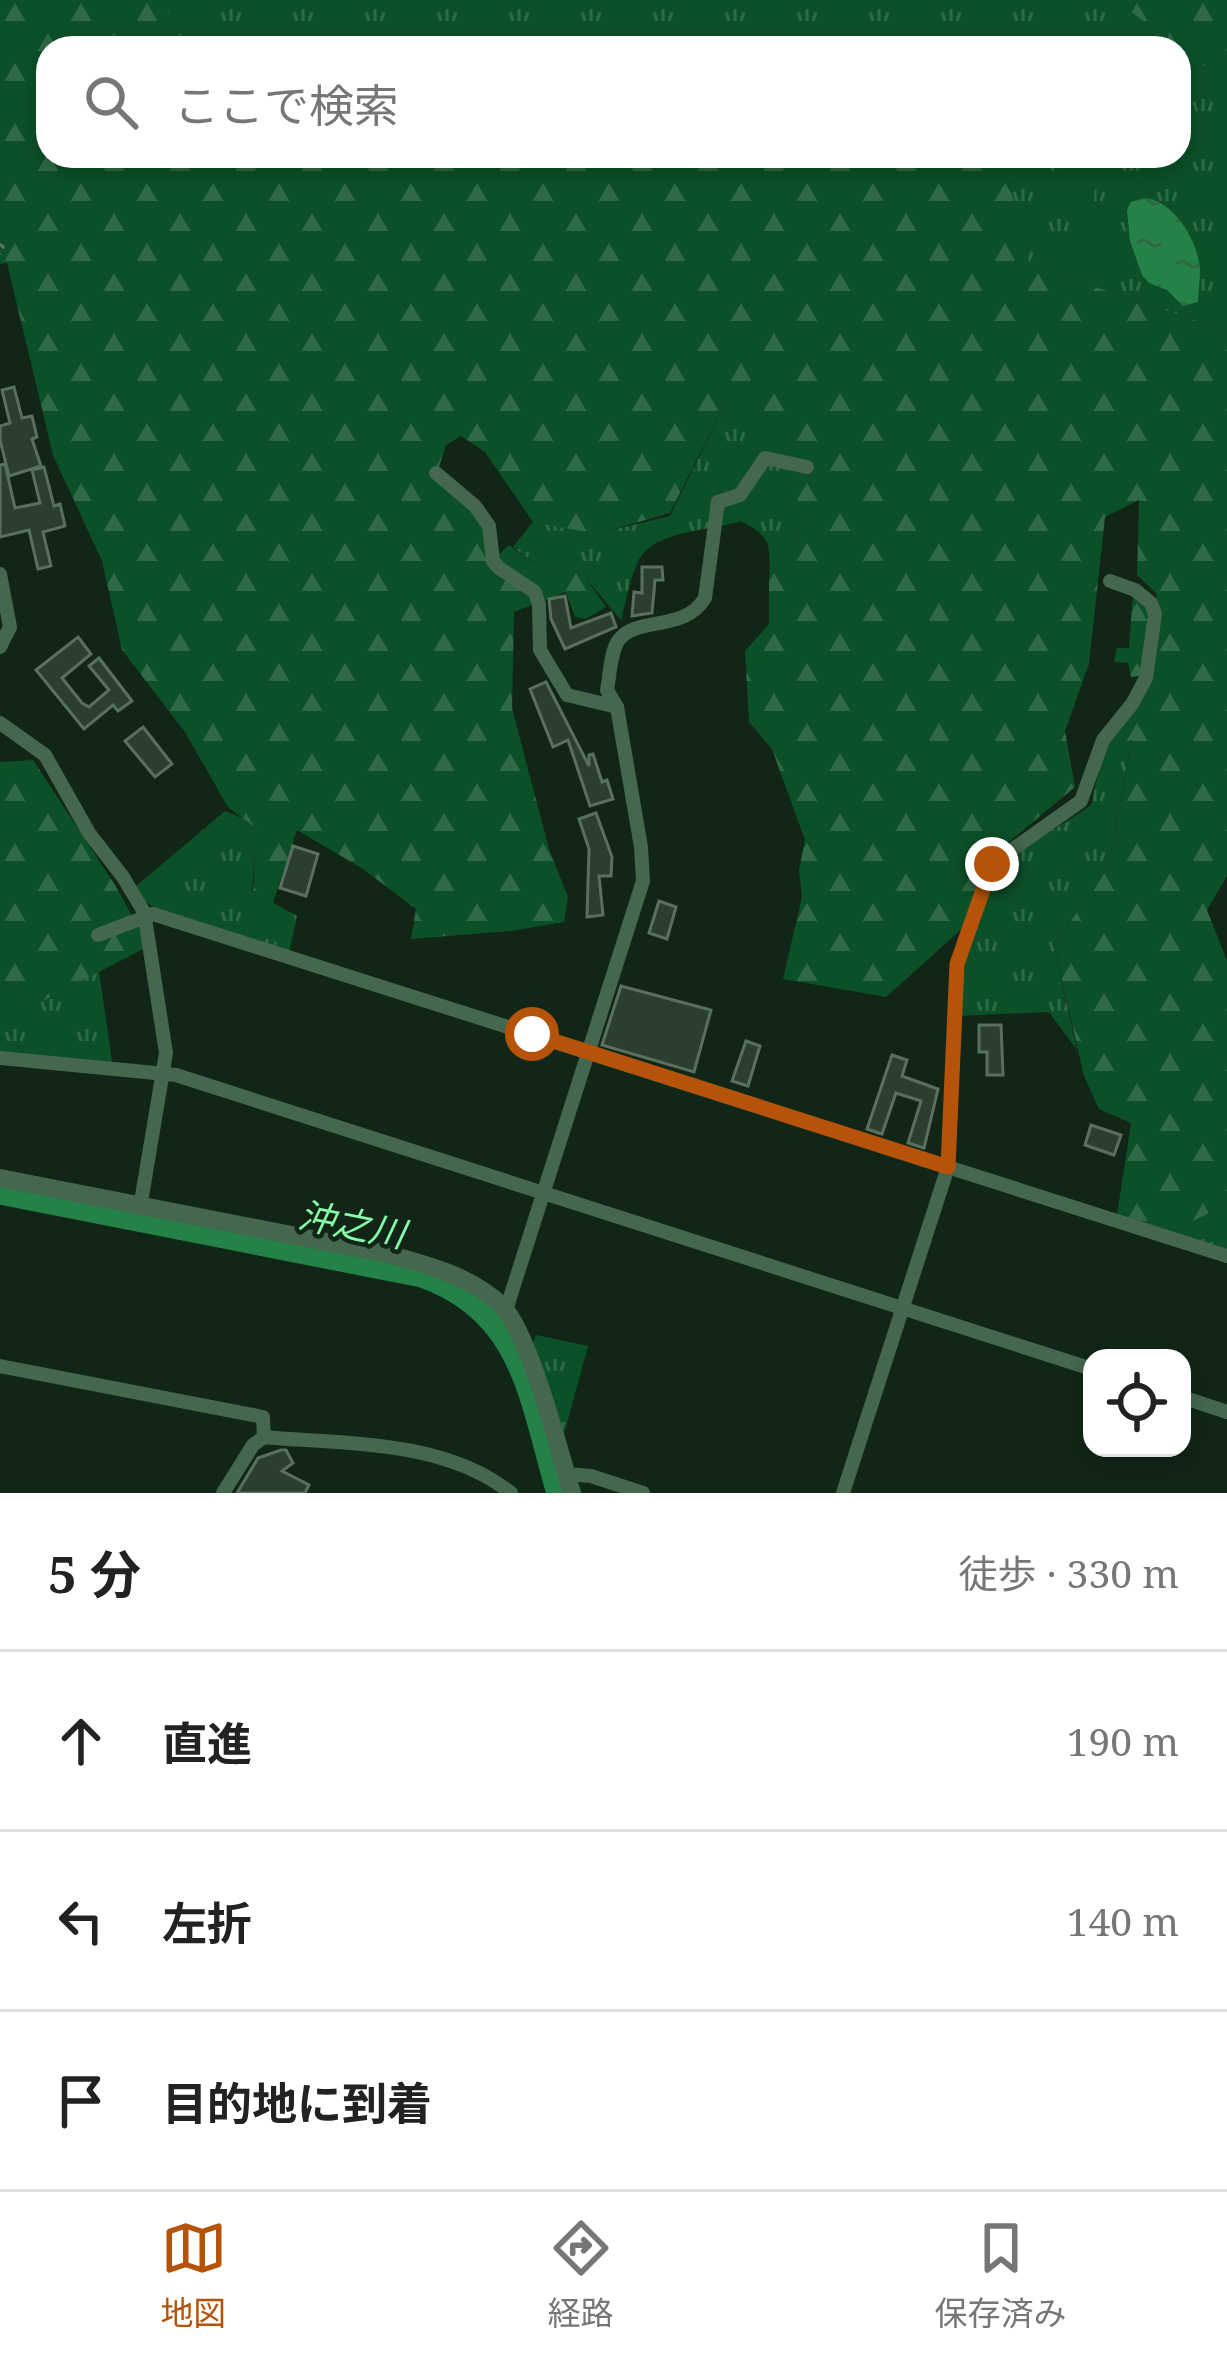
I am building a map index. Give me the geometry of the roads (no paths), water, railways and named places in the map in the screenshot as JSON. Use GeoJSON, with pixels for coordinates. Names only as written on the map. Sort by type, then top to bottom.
{"type":"FeatureCollection","features":[{"type":"Feature","properties":{"kind":"street"},"geometry":{"type":"LineString","coordinates":[[506,1310],[643,881],[616,707],[607,690],[615,645],[625,634],[687,617],[705,598],[718,502],[740,496],[765,458],[808,467]]}},
{"type":"Feature","properties":{"kind":"street"},"geometry":{"type":"LineString","coordinates":[[436,473],[475,506],[489,526],[493,561],[535,592],[540,650],[566,695],[616,707]]}},
{"type":"Feature","properties":{"kind":"street"},"geometry":{"type":"LineString","coordinates":[[0,574],[10,627],[0,647]]}},
{"type":"Feature","properties":{"kind":"street"},"geometry":{"type":"LineString","coordinates":[[843,1493],[948,1167],[957,964],[985,878],[992,864],[1081,801],[1103,740],[1146,678],[1155,614],[1135,590],[1110,581]]}},
{"type":"Feature","properties":{"kind":"street"},"geometry":{"type":"LineString","coordinates":[[0,723],[45,754],[77,814],[124,877],[144,916],[166,1053],[140,1208]]}},
{"type":"Feature","properties":{"kind":"street"},"geometry":{"type":"LineString","coordinates":[[98,935],[153,914],[1227,1256]]}},
{"type":"Feature","properties":{"kind":"street"},"geometry":{"type":"LineString","coordinates":[[0,1058],[165,1073],[1083,1366]]}},
{"type":"Feature","properties":{"kind":"street"},"geometry":{"type":"LineString","coordinates":[[0,1178],[422,1263],[488,1295],[506,1310],[524,1346],[569,1484],[591,1476],[644,1493]]}},
{"type":"Feature","properties":{"kind":"street"},"geometry":{"type":"LineString","coordinates":[[0,1366],[263,1417],[264,1436]]}},
{"type":"Feature","properties":{"kind":"street"},"geometry":{"type":"LineString","coordinates":[[1191,1400],[1227,1412]]}},
{"type":"Feature","properties":{"kind":"street"},"geometry":{"type":"LineString","coordinates":[[223,1493],[253,1444],[264,1436],[436,1455],[484,1474],[511,1493]]}},
{"type":"Feature","properties":{"kind":"water"},"geometry":{"type":"Polygon","coordinates":[[[1145,198],[1176,215],[1191,237],[1199,261],[1198,302],[1183,306],[1142,275],[1130,241],[1127,210],[1131,202],[1145,198]]]}},
{"type":"Feature","properties":{"kind":"waterway","name":"沖之川"},"geometry":{"type":"LineString","coordinates":[[0,1191],[422,1274],[457,1290],[484,1310],[520,1362],[560,1493]]}}]}
